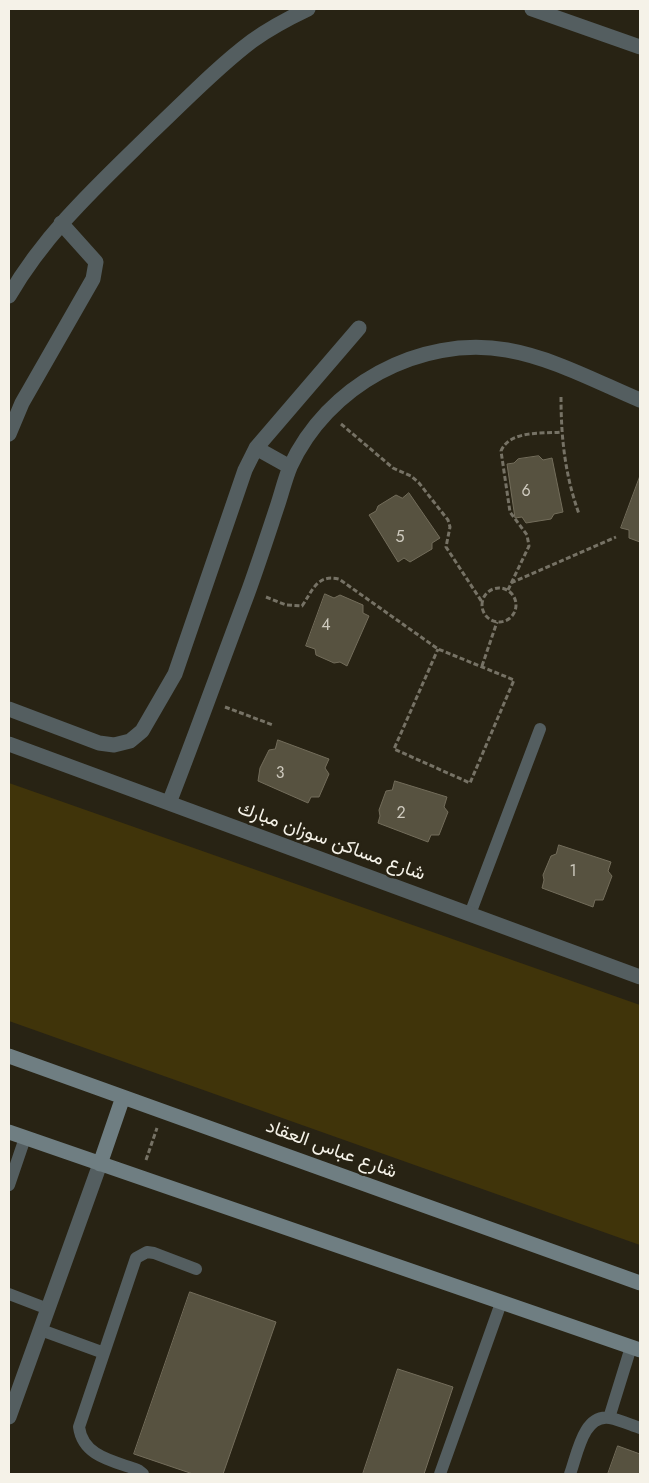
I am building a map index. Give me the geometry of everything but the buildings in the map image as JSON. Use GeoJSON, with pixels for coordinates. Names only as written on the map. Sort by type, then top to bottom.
{"type":"FeatureCollection","features":[{"type":"Feature","properties":{"kind":"street"},"geometry":{"type":"LineString","coordinates":[[9,296],[38,251],[60,223],[85,197],[227,61],[259,36],[308,9]]}},
{"type":"Feature","properties":{"kind":"street"},"geometry":{"type":"LineString","coordinates":[[532,9],[640,47]]}},
{"type":"Feature","properties":{"kind":"street"},"geometry":{"type":"LineString","coordinates":[[9,434],[22,403],[93,278],[96,262],[60,223]]}},
{"type":"Feature","properties":{"kind":"street"},"geometry":{"type":"LineString","coordinates":[[9,709],[99,743],[114,745],[130,741],[142,731],[175,674],[245,470],[256,448],[359,328]]}},
{"type":"Feature","properties":{"kind":"street"},"geometry":{"type":"LineString","coordinates":[[169,803],[249,590],[290,467],[327,412],[355,388],[377,373],[402,362],[444,351],[480,348],[533,356],[640,400]]}},
{"type":"Feature","properties":{"kind":"street"},"geometry":{"type":"LineString","coordinates":[[256,448],[290,467]]}},
{"type":"Feature","properties":{"kind":"street","name":"شارع مساكن سوزان مبارك"},"geometry":{"type":"LineString","coordinates":[[9,744],[640,977]]}},
{"type":"Feature","properties":{"kind":"street","name":"شارع عباس العقاد"},"geometry":{"type":"LineString","coordinates":[[9,1056],[640,1283]]}},
{"type":"Feature","properties":{"kind":"street"},"geometry":{"type":"LineString","coordinates":[[9,1417],[123,1096]]}},
{"type":"Feature","properties":{"kind":"street"},"geometry":{"type":"LineString","coordinates":[[9,1132],[636,1348]]}},
{"type":"Feature","properties":{"kind":"lane"},"geometry":{"type":"LineString","coordinates":[[470,914],[540,729]]}},
{"type":"Feature","properties":{"kind":"lane"},"geometry":{"type":"LineString","coordinates":[[9,1185],[25,1138]]}},
{"type":"Feature","properties":{"kind":"lane"},"geometry":{"type":"LineString","coordinates":[[143,1474],[138,1470],[94,1454],[88,1449],[80,1435],[79,1427],[136,1258],[147,1252],[154,1253],[196,1270]]}},
{"type":"Feature","properties":{"kind":"lane"},"geometry":{"type":"LineString","coordinates":[[9,1294],[48,1309]]}},
{"type":"Feature","properties":{"kind":"lane"},"geometry":{"type":"LineString","coordinates":[[440,1474],[501,1302]]}},
{"type":"Feature","properties":{"kind":"lane"},"geometry":{"type":"LineString","coordinates":[[41,1330],[104,1353]]}},
{"type":"Feature","properties":{"kind":"lane"},"geometry":{"type":"LineString","coordinates":[[609,1418],[636,1348]]}},
{"type":"Feature","properties":{"kind":"lane"},"geometry":{"type":"LineString","coordinates":[[570,1474],[588,1426],[601,1418],[609,1418],[640,1428]]}},
{"type":"Feature","properties":{"kind":"path"},"geometry":{"type":"LineString","coordinates":[[561,397],[561,432],[570,488],[579,514]]}},
{"type":"Feature","properties":{"kind":"path"},"geometry":{"type":"LineString","coordinates":[[327,412],[393,468],[412,476],[448,520],[450,527],[446,547],[482,602],[485,614],[491,620],[497,622],[507,620],[515,611],[516,600],[508,590],[493,588],[484,596],[482,602]]}},
{"type":"Feature","properties":{"kind":"path"},"geometry":{"type":"LineString","coordinates":[[508,590],[529,546],[526,535],[510,512],[501,451],[509,440],[525,435],[561,432]]}},
{"type":"Feature","properties":{"kind":"path"},"geometry":{"type":"LineString","coordinates":[[511,583],[616,538]]}},
{"type":"Feature","properties":{"kind":"path"},"geometry":{"type":"LineString","coordinates":[[249,590],[294,607],[302,606],[315,583],[322,579],[339,579],[438,649],[514,680],[470,782],[394,749],[438,649]]}},
{"type":"Feature","properties":{"kind":"path"},"geometry":{"type":"LineString","coordinates":[[482,666],[497,622]]}},
{"type":"Feature","properties":{"kind":"path"},"geometry":{"type":"LineString","coordinates":[[208,701],[273,725]]}},
{"type":"Feature","properties":{"kind":"path"},"geometry":{"type":"LineString","coordinates":[[140,1178],[163,1111]]}},
{"type":"Feature","properties":{"kind":"shaded area"},"geometry":{"type":"Polygon","coordinates":[[[9,783],[640,1005],[640,1245],[9,1021],[9,783]]]}}]}
